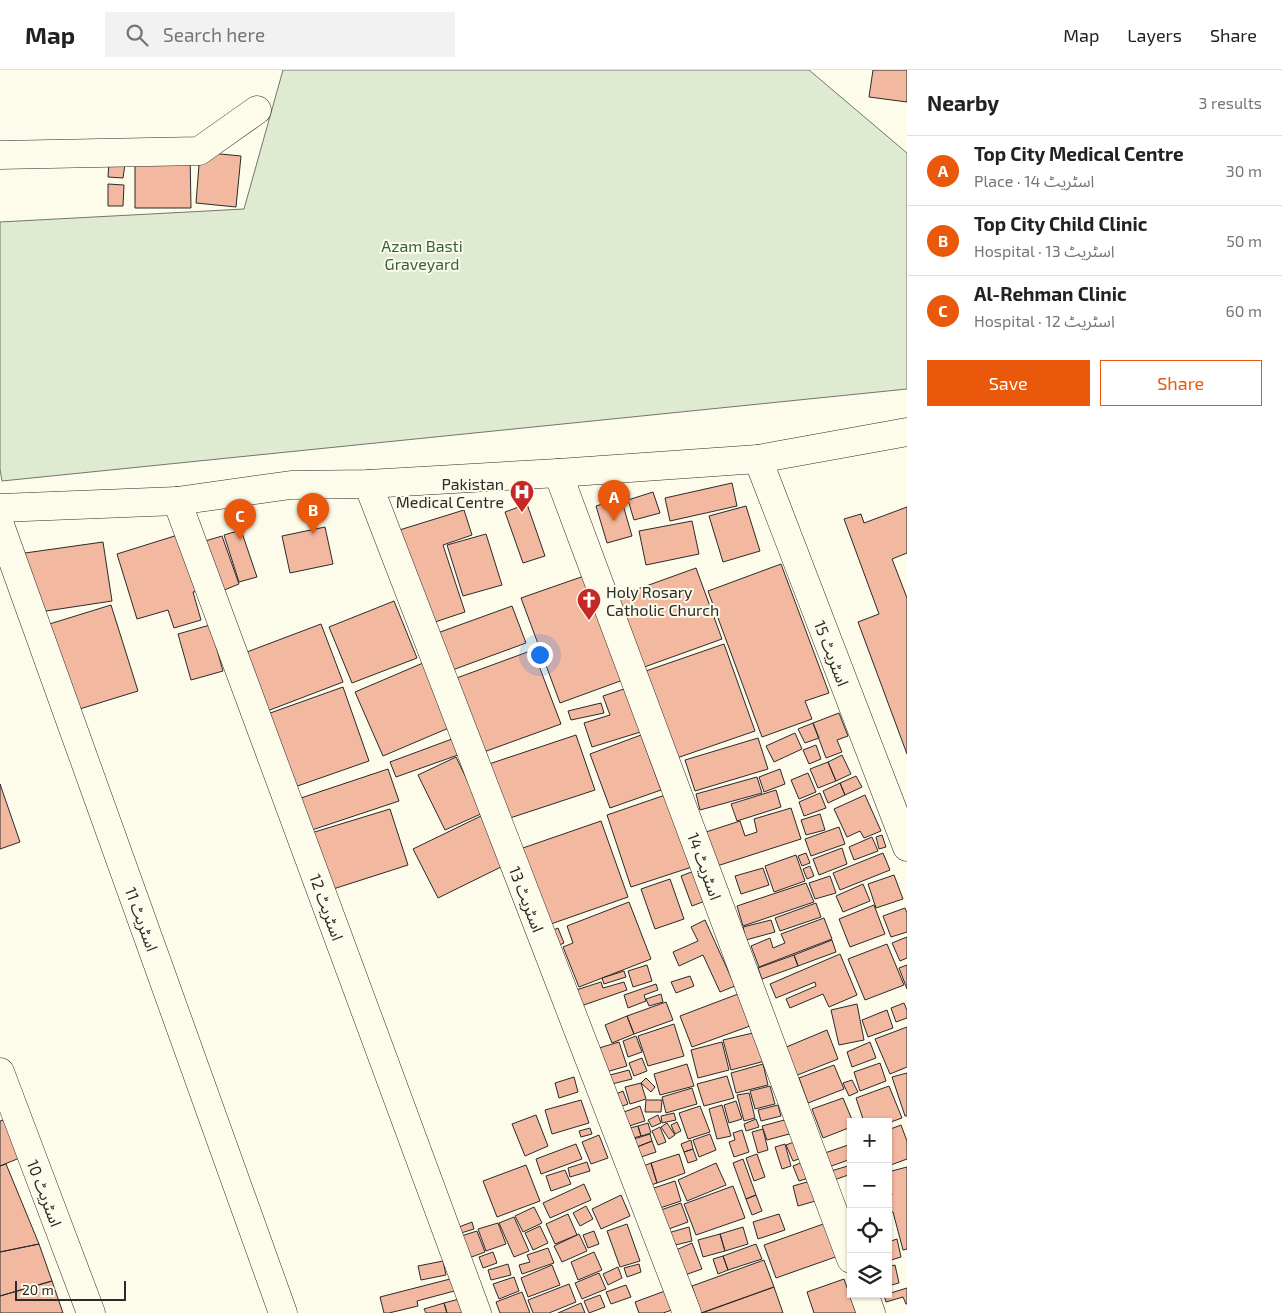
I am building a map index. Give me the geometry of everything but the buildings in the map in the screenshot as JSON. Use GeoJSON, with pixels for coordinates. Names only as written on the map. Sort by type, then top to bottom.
{"type":"FeatureCollection","features":[{"type":"Feature","properties":{"kind":"street"},"geometry":{"type":"LineString","coordinates":[[0,155],[200,151],[257,110]]}},
{"type":"Feature","properties":{"kind":"street"},"geometry":{"type":"LineString","coordinates":[[0,508],[177,501],[291,485],[368,484],[558,473],[758,458],[907,432]]}},
{"type":"Feature","properties":{"kind":"street","name":"اسٹریٹ 15"},"geometry":{"type":"LineString","coordinates":[[758,458],[907,847]]}},
{"type":"Feature","properties":{"kind":"street","name":"اسٹریٹ 14"},"geometry":{"type":"LineString","coordinates":[[558,473],[849,1253]]}},
{"type":"Feature","properties":{"kind":"street","name":"اسٹریٹ 13"},"geometry":{"type":"LineString","coordinates":[[368,484],[687,1313]]}},
{"type":"Feature","properties":{"kind":"street","name":"اسٹریٹ 12"},"geometry":{"type":"LineString","coordinates":[[177,501],[477,1313]]}},
{"type":"Feature","properties":{"kind":"street","name":"اسٹریٹ 11"},"geometry":{"type":"LineString","coordinates":[[0,525],[283,1313]]}},
{"type":"Feature","properties":{"kind":"street","name":"اسٹریٹ 10"},"geometry":{"type":"LineString","coordinates":[[0,1072],[91,1313]]}},
{"type":"Feature","properties":{"kind":"street"},"geometry":{"type":"LineString","coordinates":[[865,1298],[871,1313]]}},
{"type":"Feature","properties":{"kind":"green space","name":"Azam Basti Graveyard"},"geometry":{"type":"Polygon","coordinates":[[[283,70],[809,70],[907,153],[907,389],[2,481],[0,469],[0,222],[244,209],[283,70]]]}},
{"type":"Feature","properties":{"kind":"place","name":"Pakistan Medical Centre"},"geometry":{"type":"Point","coordinates":[522,513]}},
{"type":"Feature","properties":{"kind":"place","name":"Top City Medical Centre"},"geometry":{"type":"Point","coordinates":[614,521]}},
{"type":"Feature","properties":{"kind":"place","name":"Top City Child Clinic"},"geometry":{"type":"Point","coordinates":[313,534]}},
{"type":"Feature","properties":{"kind":"place","name":"Al-Rehman Clinic"},"geometry":{"type":"Point","coordinates":[240,540]}},
{"type":"Feature","properties":{"kind":"place","name":"Holy Rosary Catholic Church"},"geometry":{"type":"Point","coordinates":[589,621]}}]}
